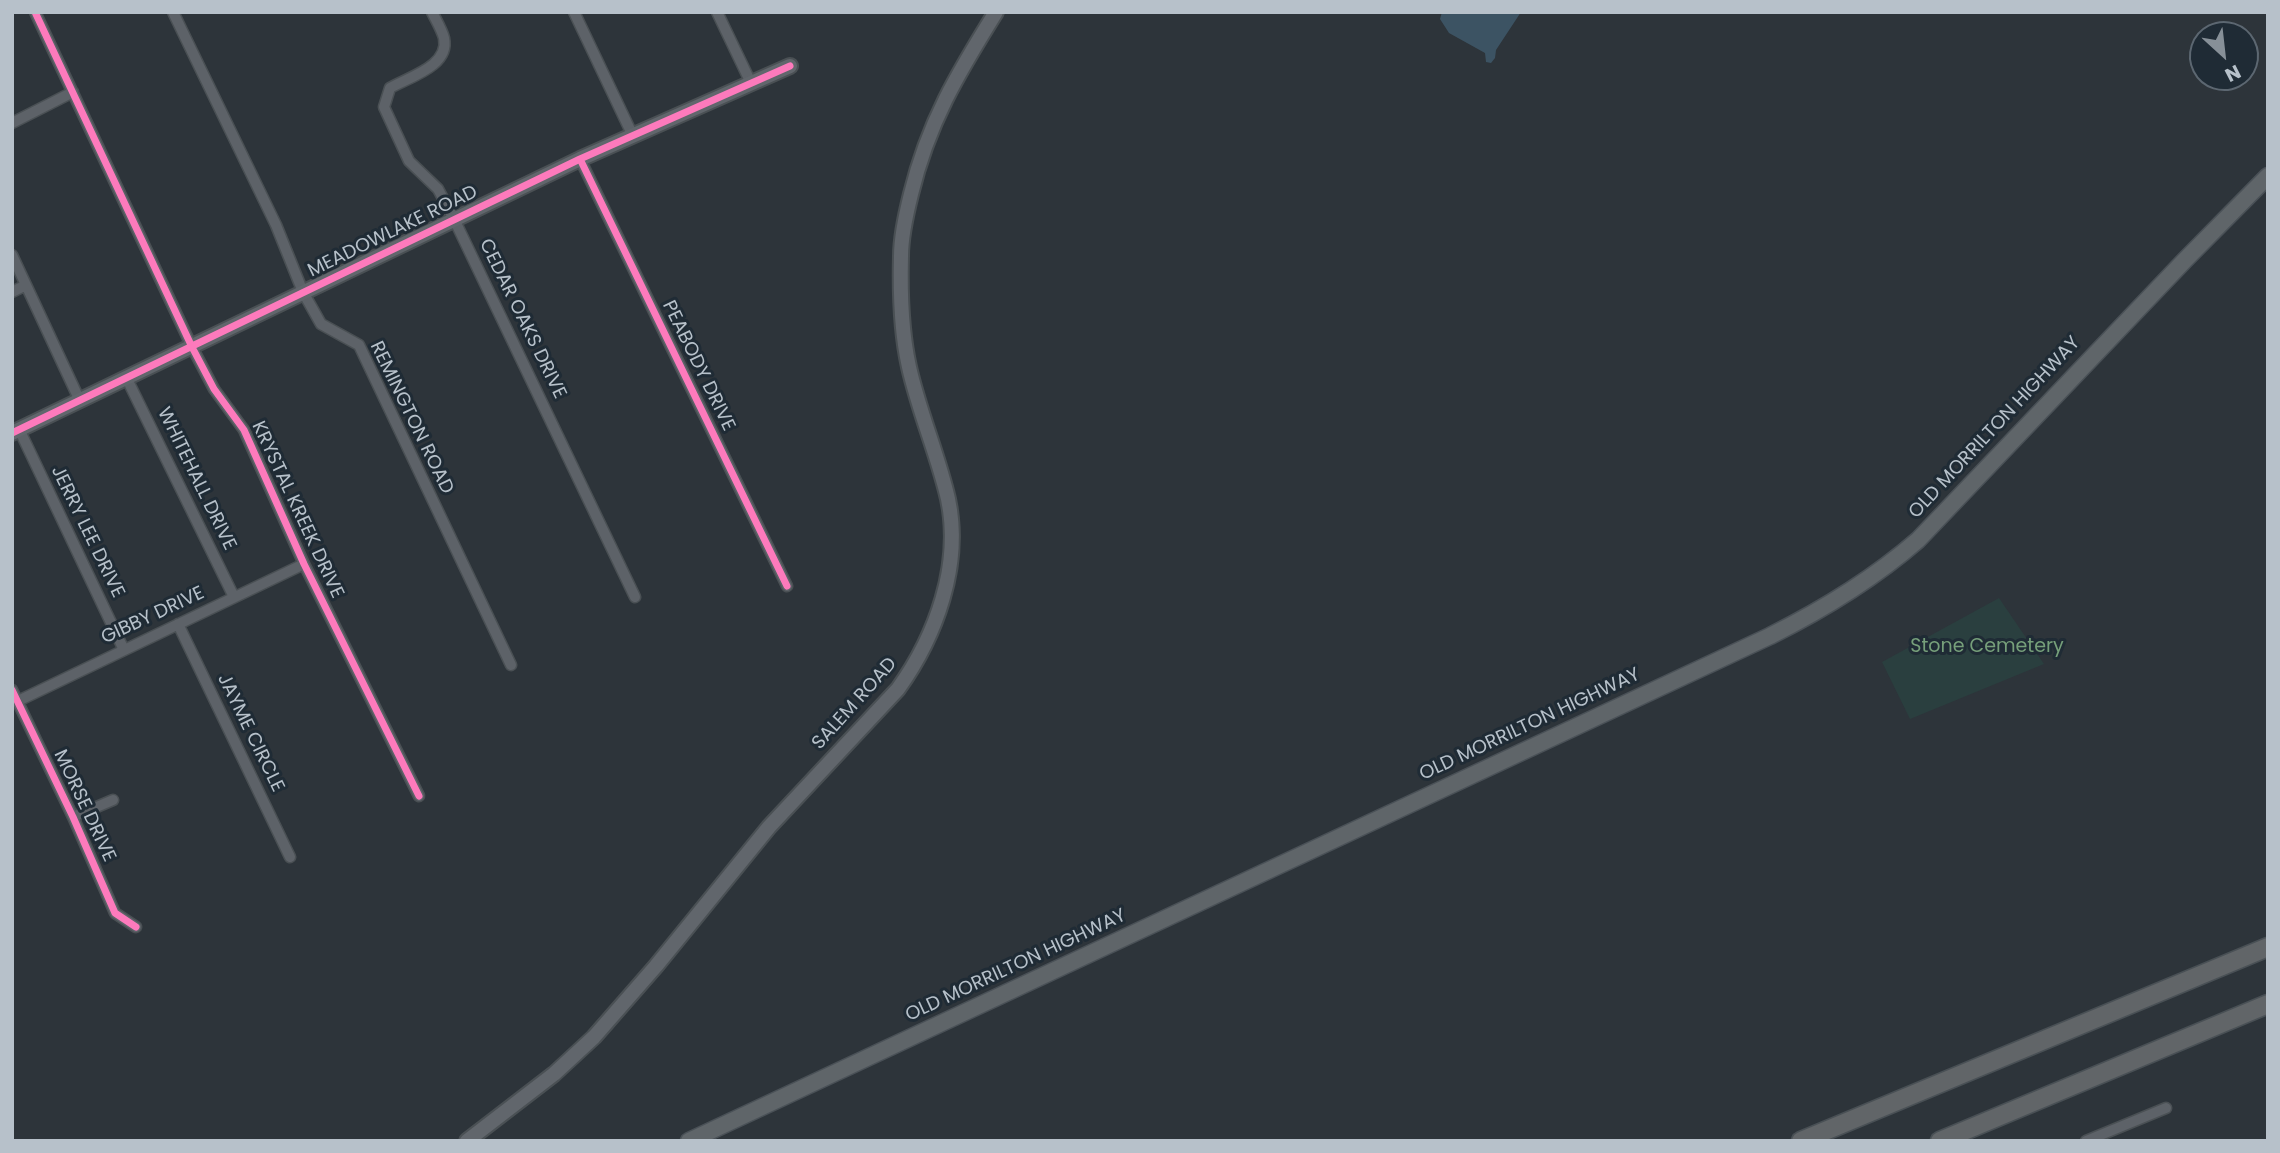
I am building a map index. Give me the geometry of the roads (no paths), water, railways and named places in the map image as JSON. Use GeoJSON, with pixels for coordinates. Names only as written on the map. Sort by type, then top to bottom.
{"type":"FeatureCollection","features":[{"type":"Feature","properties":{"kind":"highway"},"geometry":{"type":"LineString","coordinates":[[1801,1141],[2268,947]]}},
{"type":"Feature","properties":{"kind":"highway"},"geometry":{"type":"LineString","coordinates":[[1940,1141],[2268,1004]]}},
{"type":"Feature","properties":{"kind":"main road","name":"SALEM ROAD"},"geometry":{"type":"LineString","coordinates":[[467,1141],[554,1074],[594,1037],[656,966],[769,827],[898,689],[914,667],[925,645],[949,575],[952,531],[948,501],[909,369],[901,312],[904,223],[927,138],[945,96],[996,12]]}},
{"type":"Feature","properties":{"kind":"main road","name":"MEADOWLAKE ROAD"},"geometry":{"type":"LineString","coordinates":[[15,431],[580,159],[790,66]]}},
{"type":"Feature","properties":{"kind":"main road","name":"OLD MORRILTON HIGHWAY"},"geometry":{"type":"LineString","coordinates":[[689,1141],[1770,636],[1842,598],[1872,578],[1918,540],[2268,176]]}},
{"type":"Feature","properties":{"kind":"street","name":"KRYSTAL KREEK DRIVE"},"geometry":{"type":"LineString","coordinates":[[35,12],[192,347],[214,389],[244,430],[304,564],[419,796]]}},
{"type":"Feature","properties":{"kind":"street","name":"REMINGTON ROAD"},"geometry":{"type":"LineString","coordinates":[[173,12],[276,225],[303,292],[321,324],[359,345],[511,666]]}},
{"type":"Feature","properties":{"kind":"street","name":"CEDAR OAKS DRIVE"},"geometry":{"type":"LineString","coordinates":[[432,12],[444,37],[444,51],[439,62],[390,88],[384,107],[408,161],[438,189],[454,219],[635,597]]}},
{"type":"Feature","properties":{"kind":"street"},"geometry":{"type":"LineString","coordinates":[[574,12],[633,136]]}},
{"type":"Feature","properties":{"kind":"street"},"geometry":{"type":"LineString","coordinates":[[717,12],[751,83]]}},
{"type":"Feature","properties":{"kind":"street"},"geometry":{"type":"LineString","coordinates":[[12,123],[73,92]]}},
{"type":"Feature","properties":{"kind":"street","name":"PEABODY DRIVE"},"geometry":{"type":"LineString","coordinates":[[580,159],[787,586]]}},
{"type":"Feature","properties":{"kind":"street"},"geometry":{"type":"LineString","coordinates":[[12,255],[80,401]]}},
{"type":"Feature","properties":{"kind":"street"},"geometry":{"type":"LineString","coordinates":[[12,292],[26,285]]}},
{"type":"Feature","properties":{"kind":"street","name":"WHITEHALL DRIVE"},"geometry":{"type":"LineString","coordinates":[[126,377],[234,597]]}},
{"type":"Feature","properties":{"kind":"street","name":"JERRY LEE DRIVE"},"geometry":{"type":"LineString","coordinates":[[15,431],[124,650]]}},
{"type":"Feature","properties":{"kind":"street","name":"GIBBY DRIVE"},"geometry":{"type":"LineString","coordinates":[[18,701],[304,564]]}},
{"type":"Feature","properties":{"kind":"street","name":"JAYME CIRCLE"},"geometry":{"type":"LineString","coordinates":[[178,624],[290,857]]}},
{"type":"Feature","properties":{"kind":"street","name":"MORSE DRIVE"},"geometry":{"type":"LineString","coordinates":[[12,690],[73,817],[115,913],[136,927]]}},
{"type":"Feature","properties":{"kind":"street"},"geometry":{"type":"LineString","coordinates":[[73,817],[113,800]]}},
{"type":"Feature","properties":{"kind":"street"},"geometry":{"type":"LineString","coordinates":[[2086,1141],[2166,1108]]}},
{"type":"Feature","properties":{"kind":"water"},"geometry":{"type":"Polygon","coordinates":[[[1442,12],[1521,12],[1496,50],[1491,63],[1486,62],[1485,53],[1449,33],[1440,19],[1442,12]]]}},
{"type":"Feature","properties":{"kind":"park label","name":"Stone Cemetery"},"geometry":{"type":"Point","coordinates":[1987,647]}}]}
